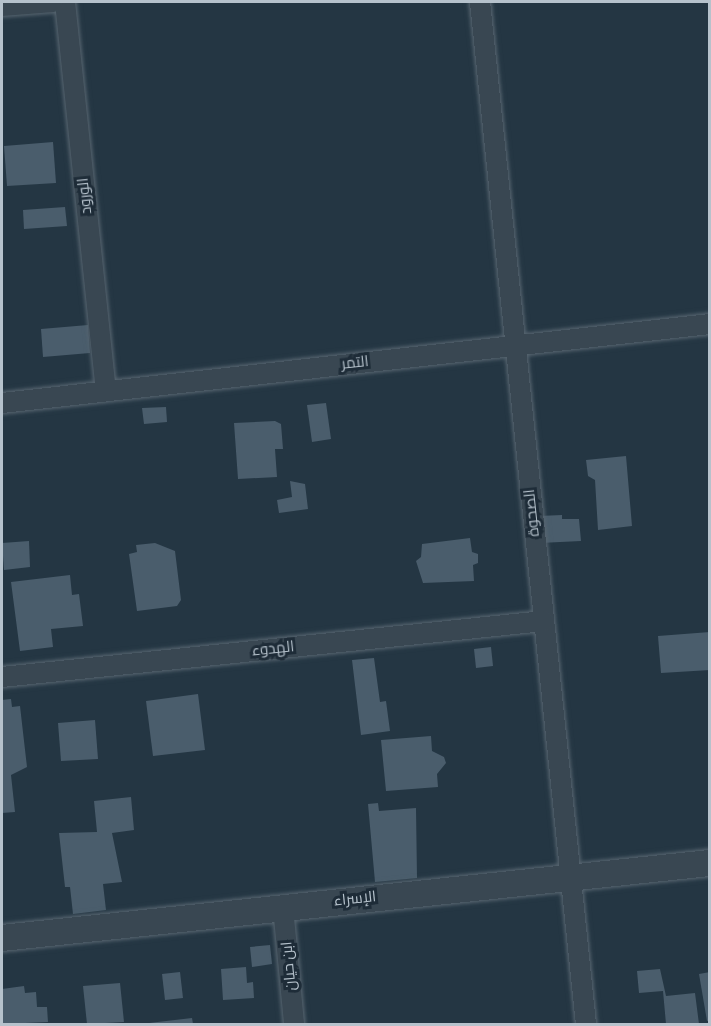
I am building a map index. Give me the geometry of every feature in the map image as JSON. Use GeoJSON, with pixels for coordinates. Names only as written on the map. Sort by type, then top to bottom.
{"type":"FeatureCollection","features":[{"type":"Feature","properties":{"kind":"street"},"geometry":{"type":"LineString","coordinates":[[2,6],[53,2]]}},
{"type":"Feature","properties":{"kind":"street","name":"الورود"},"geometry":{"type":"LineString","coordinates":[[64,2],[106,391]]}},
{"type":"Feature","properties":{"kind":"street","name":"الصحوة"},"geometry":{"type":"LineString","coordinates":[[480,2],[569,878],[586,1024]]}},
{"type":"Feature","properties":{"kind":"street","name":"التمر"},"geometry":{"type":"LineString","coordinates":[[2,403],[710,324]]}},
{"type":"Feature","properties":{"kind":"street","name":"الهدوء"},"geometry":{"type":"LineString","coordinates":[[2,677],[544,621]]}},
{"type":"Feature","properties":{"kind":"street","name":"الإسراء"},"geometry":{"type":"LineString","coordinates":[[2,938],[710,863]]}},
{"type":"Feature","properties":{"kind":"street","name":"ابن حيان"},"geometry":{"type":"LineString","coordinates":[[283,907],[294,1024]]}},
{"type":"Feature","properties":{"kind":"building"},"geometry":{"type":"Polygon","coordinates":[[[53,142],[56,183],[7,186],[4,146],[53,142]]]}},
{"type":"Feature","properties":{"kind":"building"},"geometry":{"type":"Polygon","coordinates":[[[65,207],[67,226],[24,229],[23,210],[65,207]]]}},
{"type":"Feature","properties":{"kind":"building"},"geometry":{"type":"Polygon","coordinates":[[[88,325],[90,353],[43,357],[41,329],[88,325]]]}},
{"type":"Feature","properties":{"kind":"building"},"geometry":{"type":"Polygon","coordinates":[[[326,403],[331,439],[312,442],[307,405],[326,403]]]}},
{"type":"Feature","properties":{"kind":"building"},"geometry":{"type":"Polygon","coordinates":[[[166,407],[167,422],[144,424],[142,408],[166,407]]]}},
{"type":"Feature","properties":{"kind":"building"},"geometry":{"type":"Polygon","coordinates":[[[275,421],[281,424],[283,449],[275,449],[277,477],[238,479],[234,423],[275,421]]]}},
{"type":"Feature","properties":{"kind":"building"},"geometry":{"type":"Polygon","coordinates":[[[626,456],[632,526],[598,530],[595,480],[588,476],[586,460],[626,456]]]}},
{"type":"Feature","properties":{"kind":"building"},"geometry":{"type":"Polygon","coordinates":[[[290,481],[305,484],[308,509],[279,513],[277,500],[292,497],[290,481]]]}},
{"type":"Feature","properties":{"kind":"building"},"geometry":{"type":"Polygon","coordinates":[[[562,515],[562,519],[579,519],[581,541],[540,543],[539,516],[562,515]]]}},
{"type":"Feature","properties":{"kind":"building"},"geometry":{"type":"Polygon","coordinates":[[[470,538],[472,552],[478,554],[478,563],[473,565],[474,581],[423,583],[416,561],[421,557],[422,544],[470,538]]]}},
{"type":"Feature","properties":{"kind":"building"},"geometry":{"type":"Polygon","coordinates":[[[29,541],[30,567],[4,570],[2,543],[29,541]]]}},
{"type":"Feature","properties":{"kind":"building"},"geometry":{"type":"Polygon","coordinates":[[[155,543],[175,551],[181,600],[177,606],[137,611],[129,554],[137,552],[136,545],[155,543]]]}},
{"type":"Feature","properties":{"kind":"building"},"geometry":{"type":"Polygon","coordinates":[[[70,575],[72,595],[79,594],[83,626],[51,629],[53,647],[20,651],[11,582],[70,575]]]}},
{"type":"Feature","properties":{"kind":"building"},"geometry":{"type":"Polygon","coordinates":[[[710,632],[710,670],[661,673],[658,636],[710,632]]]}},
{"type":"Feature","properties":{"kind":"building"},"geometry":{"type":"Polygon","coordinates":[[[491,647],[493,666],[476,668],[474,649],[491,647]]]}},
{"type":"Feature","properties":{"kind":"building"},"geometry":{"type":"Polygon","coordinates":[[[374,658],[380,702],[386,701],[390,731],[361,735],[352,660],[374,658]]]}},
{"type":"Feature","properties":{"kind":"building"},"geometry":{"type":"Polygon","coordinates":[[[198,694],[205,750],[153,756],[146,701],[198,694]]]}},
{"type":"Feature","properties":{"kind":"building"},"geometry":{"type":"Polygon","coordinates":[[[11,699],[12,707],[20,706],[27,767],[11,775],[15,812],[2,813],[2,700],[11,699]]]}},
{"type":"Feature","properties":{"kind":"building"},"geometry":{"type":"Polygon","coordinates":[[[95,720],[98,759],[61,761],[58,723],[95,720]]]}},
{"type":"Feature","properties":{"kind":"building"},"geometry":{"type":"Polygon","coordinates":[[[431,736],[432,751],[444,757],[446,763],[437,774],[438,787],[386,791],[381,740],[431,736]]]}},
{"type":"Feature","properties":{"kind":"building"},"geometry":{"type":"Polygon","coordinates":[[[131,797],[134,830],[112,833],[122,882],[103,884],[106,910],[73,914],[70,887],[65,887],[59,833],[97,832],[94,801],[131,797]]]}},
{"type":"Feature","properties":{"kind":"building"},"geometry":{"type":"Polygon","coordinates":[[[378,803],[379,811],[416,808],[417,878],[375,882],[368,804],[378,803]]]}},
{"type":"Feature","properties":{"kind":"building"},"geometry":{"type":"Polygon","coordinates":[[[270,945],[272,964],[252,967],[250,947],[270,945]]]}},
{"type":"Feature","properties":{"kind":"building"},"geometry":{"type":"Polygon","coordinates":[[[246,967],[247,983],[253,982],[254,998],[223,1000],[221,969],[246,967]]]}},
{"type":"Feature","properties":{"kind":"building"},"geometry":{"type":"Polygon","coordinates":[[[660,969],[666,996],[695,993],[699,1024],[666,1024],[663,991],[639,993],[637,971],[660,969]]]}},
{"type":"Feature","properties":{"kind":"building"},"geometry":{"type":"Polygon","coordinates":[[[180,972],[183,998],[165,1000],[162,974],[180,972]]]}},
{"type":"Feature","properties":{"kind":"building"},"geometry":{"type":"Polygon","coordinates":[[[710,972],[710,1020],[707,1021],[699,974],[710,972]]]}},
{"type":"Feature","properties":{"kind":"building"},"geometry":{"type":"Polygon","coordinates":[[[120,983],[124,1022],[87,1024],[83,986],[120,983]]]}},
{"type":"Feature","properties":{"kind":"building"},"geometry":{"type":"Polygon","coordinates":[[[24,986],[25,993],[36,992],[37,1007],[47,1007],[48,1022],[2,1024],[2,989],[24,986]]]}},
{"type":"Feature","properties":{"kind":"building"},"geometry":{"type":"Polygon","coordinates":[[[192,1018],[193,1024],[149,1024],[149,1023],[192,1018]]]}}]}
